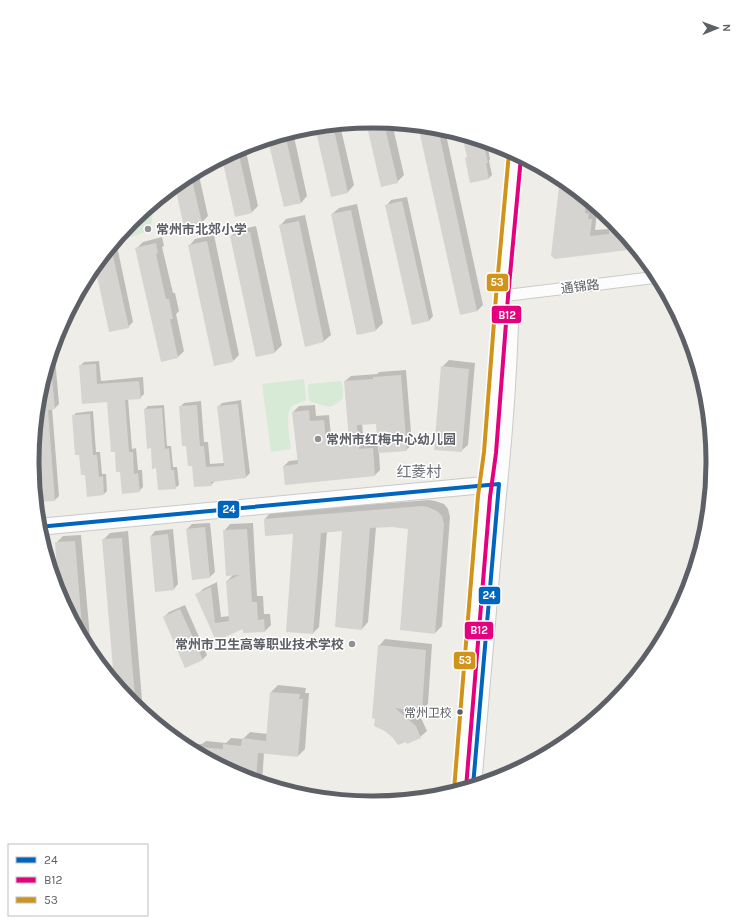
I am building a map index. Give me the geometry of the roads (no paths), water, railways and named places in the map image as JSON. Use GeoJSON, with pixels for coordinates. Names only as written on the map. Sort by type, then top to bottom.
{"type":"FeatureCollection","features":[{"type":"Feature","properties":{"kind":"street"},"geometry":{"type":"LineString","coordinates":[[507,296],[515,161]]}},
{"type":"Feature","properties":{"kind":"street"},"geometry":{"type":"LineString","coordinates":[[473,780],[492,484],[490,453],[523,165]]}},
{"type":"Feature","properties":{"kind":"street","name":"通锦路"},"geometry":{"type":"LineString","coordinates":[[507,296],[651,278]]}},
{"type":"Feature","properties":{"kind":"street"},"geometry":{"type":"LineString","coordinates":[[45,526],[492,484]]}},
{"type":"Feature","properties":{"kind":"street"},"geometry":{"type":"LineString","coordinates":[[461,784],[492,484]]}},
{"type":"Feature","properties":{"kind":"place","name":"常州市北郊小学"},"geometry":{"type":"Point","coordinates":[148,229]}},
{"type":"Feature","properties":{"kind":"place","name":"常州市红梅中心幼儿园"},"geometry":{"type":"Point","coordinates":[318,439]}},
{"type":"Feature","properties":{"kind":"place","name":"常州市卫生高等职业技术学校"},"geometry":{"type":"Point","coordinates":[352,644]}},
{"type":"Feature","properties":{"kind":"place","name":"常州卫校"},"geometry":{"type":"Point","coordinates":[460,712]}},
{"type":"Feature","properties":{"kind":"district","name":"红菱村"},"geometry":{"type":"Point","coordinates":[419,472]}}]}
